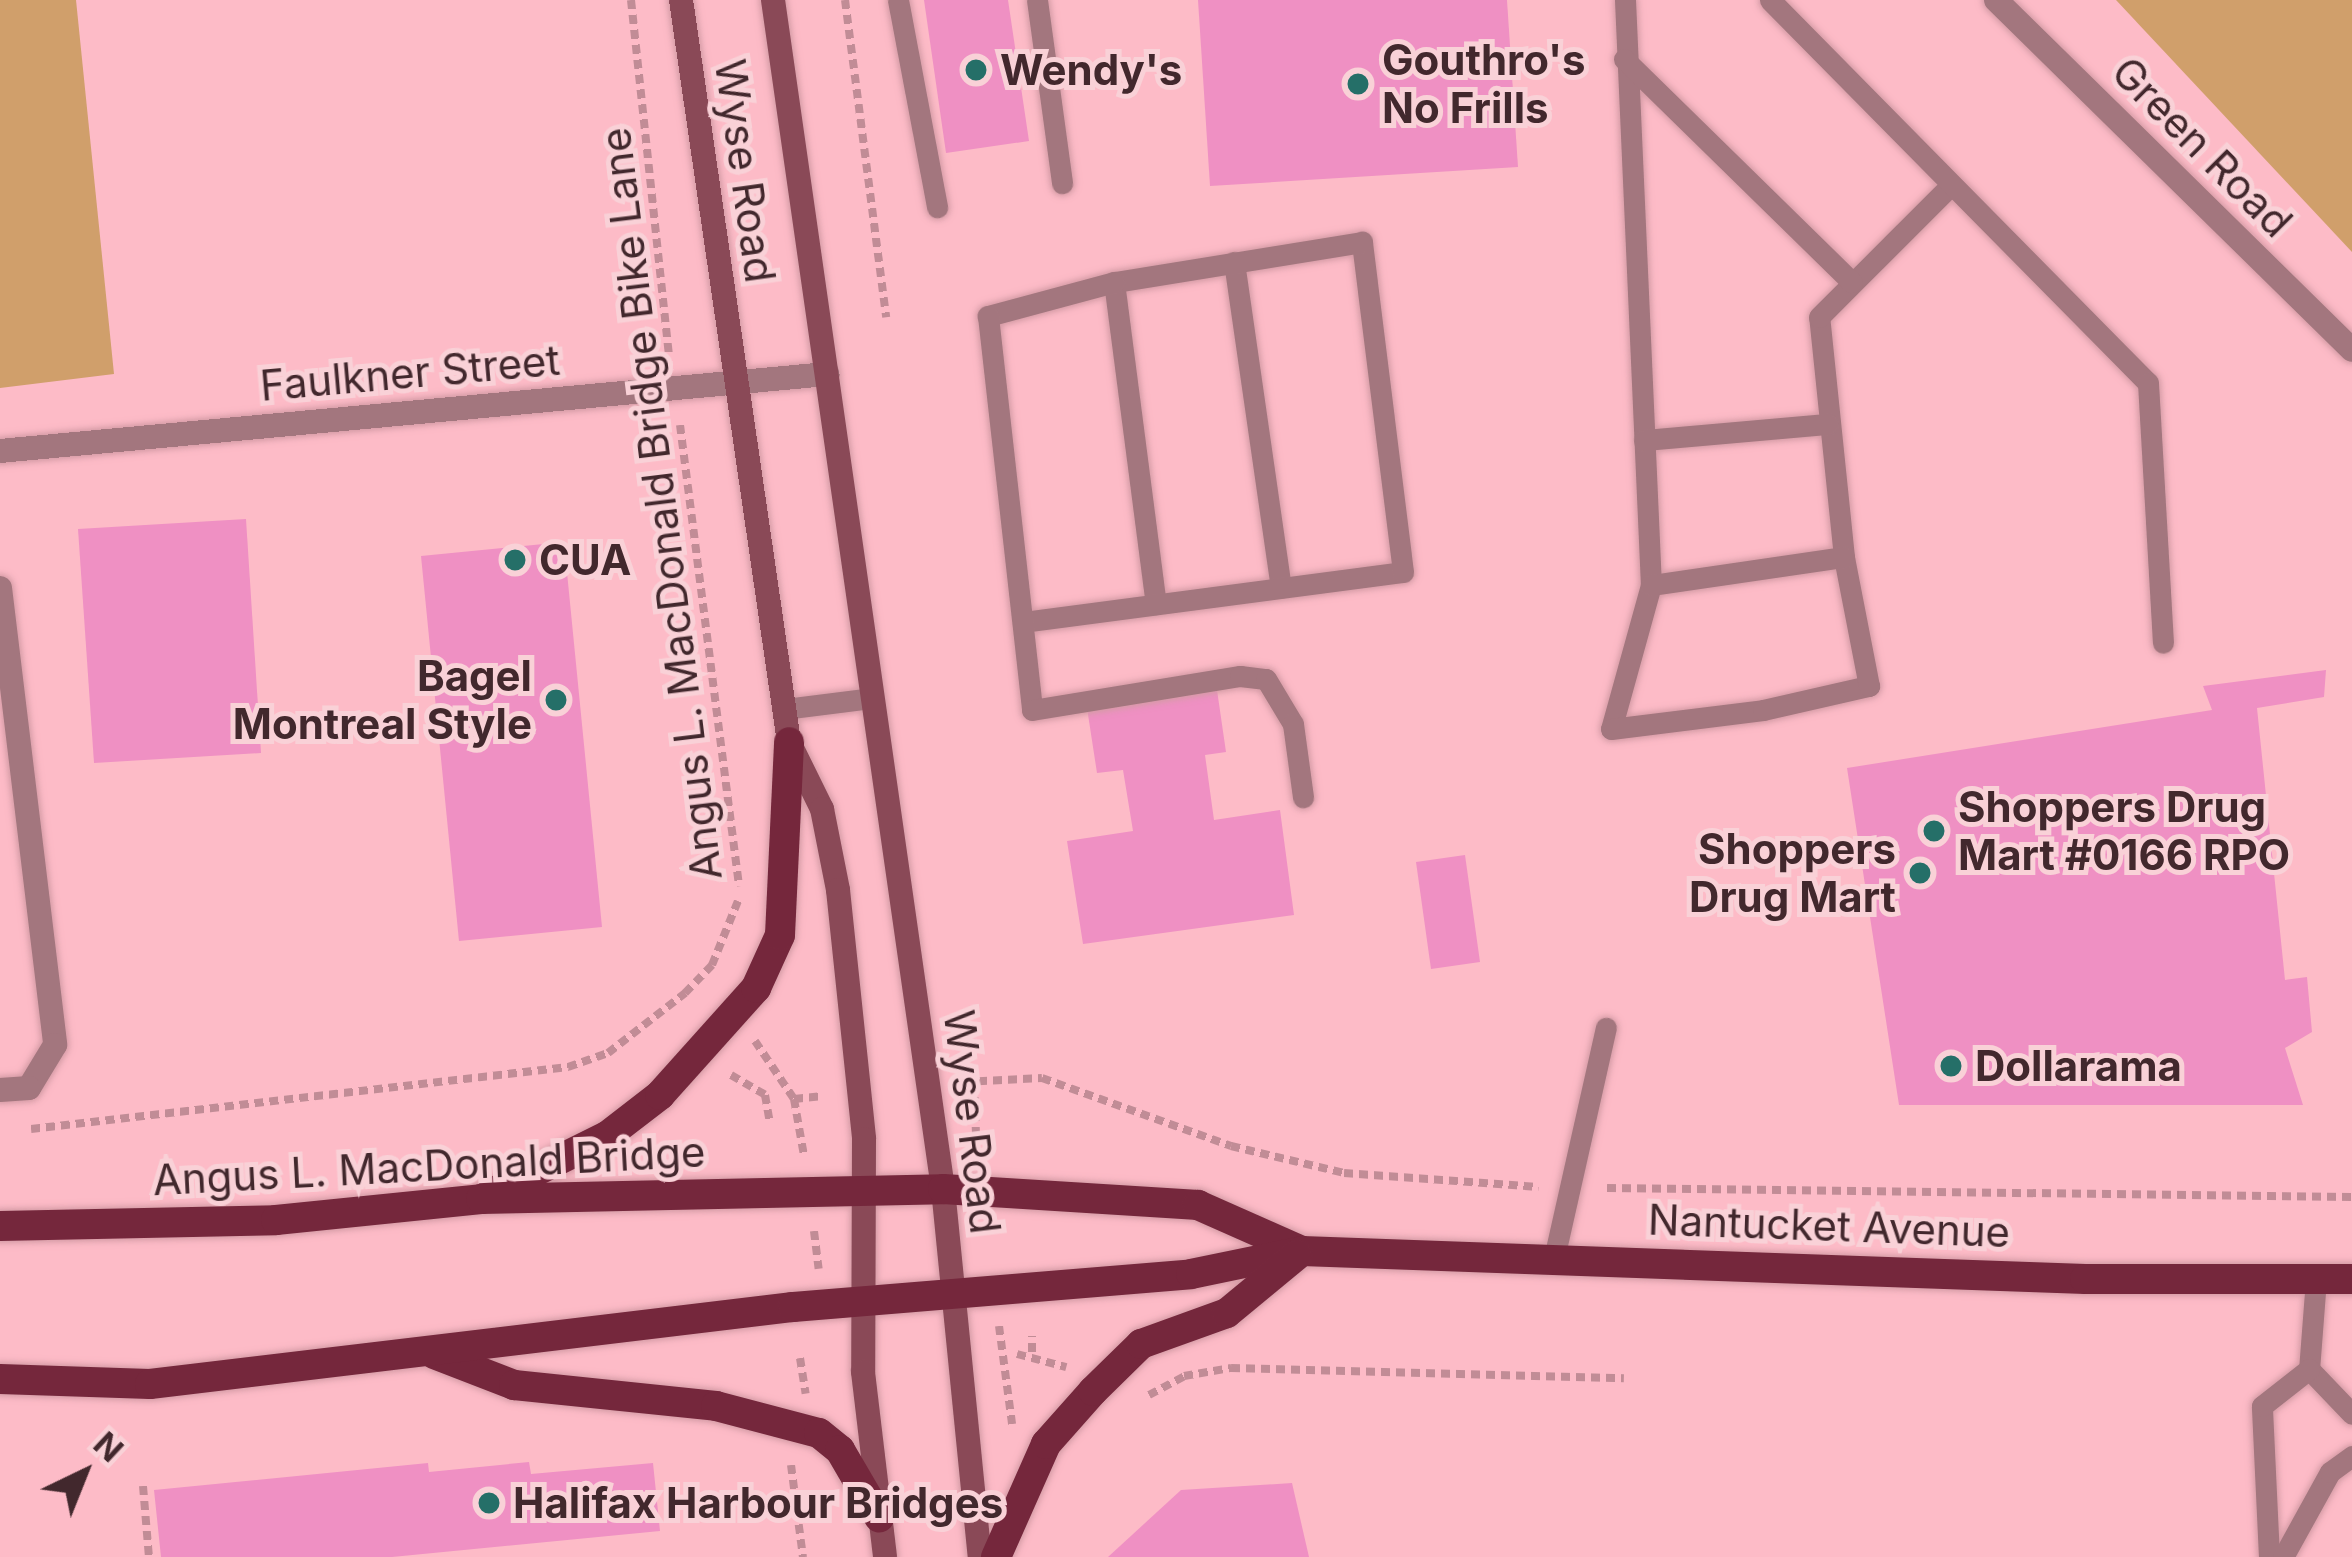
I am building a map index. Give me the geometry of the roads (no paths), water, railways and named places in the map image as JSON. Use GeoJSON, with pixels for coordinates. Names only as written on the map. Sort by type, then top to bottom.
{"type":"FeatureCollection","features":[{"type":"Feature","properties":{"kind":"main road","name":"Wyse Road"},"geometry":{"type":"LineString","coordinates":[[681,0],[789,742],[822,809],[838,890],[863,1190],[859,1301],[885,1557]]}},
{"type":"Feature","properties":{"kind":"main road","name":"Wyse Road"},"geometry":{"type":"LineString","coordinates":[[773,0],[943,1189],[980,1557]]}},
{"type":"Feature","properties":{"kind":"main road"},"geometry":{"type":"LineString","coordinates":[[482,1198],[608,1136],[660,1095],[756,988],[780,935],[789,742]]}},
{"type":"Feature","properties":{"kind":"main road","name":"Nantucket Avenue"},"geometry":{"type":"LineString","coordinates":[[863,1190],[943,1189],[1198,1204],[1302,1251]]}},
{"type":"Feature","properties":{"kind":"main road","name":"Angus L. MacDonald Bridge"},"geometry":{"type":"LineString","coordinates":[[0,1226],[293,1219],[482,1198],[863,1190]]}},
{"type":"Feature","properties":{"kind":"main road","name":"Nantucket Avenue"},"geometry":{"type":"LineString","coordinates":[[859,1301],[1191,1274],[1302,1251],[2085,1279],[2352,1279]]}},
{"type":"Feature","properties":{"kind":"main road"},"geometry":{"type":"LineString","coordinates":[[996,1557],[1046,1444],[1093,1390],[1141,1344],[1227,1313],[1302,1251]]}},
{"type":"Feature","properties":{"kind":"main road"},"geometry":{"type":"LineString","coordinates":[[0,1379],[150,1384],[859,1301]]}},
{"type":"Feature","properties":{"kind":"main road"},"geometry":{"type":"LineString","coordinates":[[429,1352],[514,1385],[716,1406],[819,1433],[840,1450],[879,1517]]}},
{"type":"Feature","properties":{"kind":"street","name":"Green Road"},"geometry":{"type":"LineString","coordinates":[[1996,0],[2352,350]]}},
{"type":"Feature","properties":{"kind":"street","name":"Faulkner Street"},"geometry":{"type":"LineString","coordinates":[[0,451],[827,374]]}},
{"type":"Feature","properties":{"kind":"street"},"geometry":{"type":"LineString","coordinates":[[0,588],[55,1045],[29,1088],[0,1090]]}},
{"type":"Feature","properties":{"kind":"lane"},"geometry":{"type":"LineString","coordinates":[[898,0],[937,208]]}},
{"type":"Feature","properties":{"kind":"lane"},"geometry":{"type":"LineString","coordinates":[[1036,0],[1062,183]]}},
{"type":"Feature","properties":{"kind":"lane"},"geometry":{"type":"LineString","coordinates":[[1624,0],[1651,585],[1611,729],[1763,710],[1869,686],[1844,557],[1819,316],[1948,187]]}},
{"type":"Feature","properties":{"kind":"lane"},"geometry":{"type":"LineString","coordinates":[[1770,0],[1948,187],[2148,382],[2164,643]]}},
{"type":"Feature","properties":{"kind":"lane"},"geometry":{"type":"LineString","coordinates":[[1624,59],[1852,282]]}},
{"type":"Feature","properties":{"kind":"lane"},"geometry":{"type":"LineString","coordinates":[[1023,622],[1403,572],[1362,242],[1114,282],[988,316],[1032,710],[1240,676],[1266,679],[1293,724],[1303,797]]}},
{"type":"Feature","properties":{"kind":"lane"},"geometry":{"type":"LineString","coordinates":[[1234,262],[1281,588]]}},
{"type":"Feature","properties":{"kind":"lane"},"geometry":{"type":"LineString","coordinates":[[1114,282],[1156,604]]}},
{"type":"Feature","properties":{"kind":"lane"},"geometry":{"type":"LineString","coordinates":[[1644,440],[1827,424]]}},
{"type":"Feature","properties":{"kind":"lane"},"geometry":{"type":"LineString","coordinates":[[1651,585],[1844,557]]}},
{"type":"Feature","properties":{"kind":"lane"},"geometry":{"type":"LineString","coordinates":[[784,709],[872,698]]}},
{"type":"Feature","properties":{"kind":"lane"},"geometry":{"type":"LineString","coordinates":[[1554,1258],[1606,1028]]}},
{"type":"Feature","properties":{"kind":"lane"},"geometry":{"type":"LineString","coordinates":[[2269,1557],[2262,1406],[2309,1369],[2316,1279]]}},
{"type":"Feature","properties":{"kind":"lane"},"geometry":{"type":"LineString","coordinates":[[2309,1369],[2352,1414]]}},
{"type":"Feature","properties":{"kind":"lane"},"geometry":{"type":"LineString","coordinates":[[2283,1557],[2330,1472],[2352,1456]]}},
{"type":"Feature","properties":{"kind":"place","name":"Wendy's"},"geometry":{"type":"Point","coordinates":[976,70]}},
{"type":"Feature","properties":{"kind":"place","name":"Gouthro's No Frills"},"geometry":{"type":"Point","coordinates":[1358,84]}},
{"type":"Feature","properties":{"kind":"place","name":"CUA"},"geometry":{"type":"Point","coordinates":[515,560]}},
{"type":"Feature","properties":{"kind":"place","name":"Bagel Montreal Style"},"geometry":{"type":"Point","coordinates":[556,700]}},
{"type":"Feature","properties":{"kind":"place","name":"Shoppers Drug Mart #0166 RPO"},"geometry":{"type":"Point","coordinates":[1934,831]}},
{"type":"Feature","properties":{"kind":"place","name":"Shoppers Drug Mart"},"geometry":{"type":"Point","coordinates":[1920,873]}},
{"type":"Feature","properties":{"kind":"place","name":"Dollarama"},"geometry":{"type":"Point","coordinates":[1951,1066]}},
{"type":"Feature","properties":{"kind":"place","name":"Halifax Harbour Bridges"},"geometry":{"type":"Point","coordinates":[489,1503]}}]}
